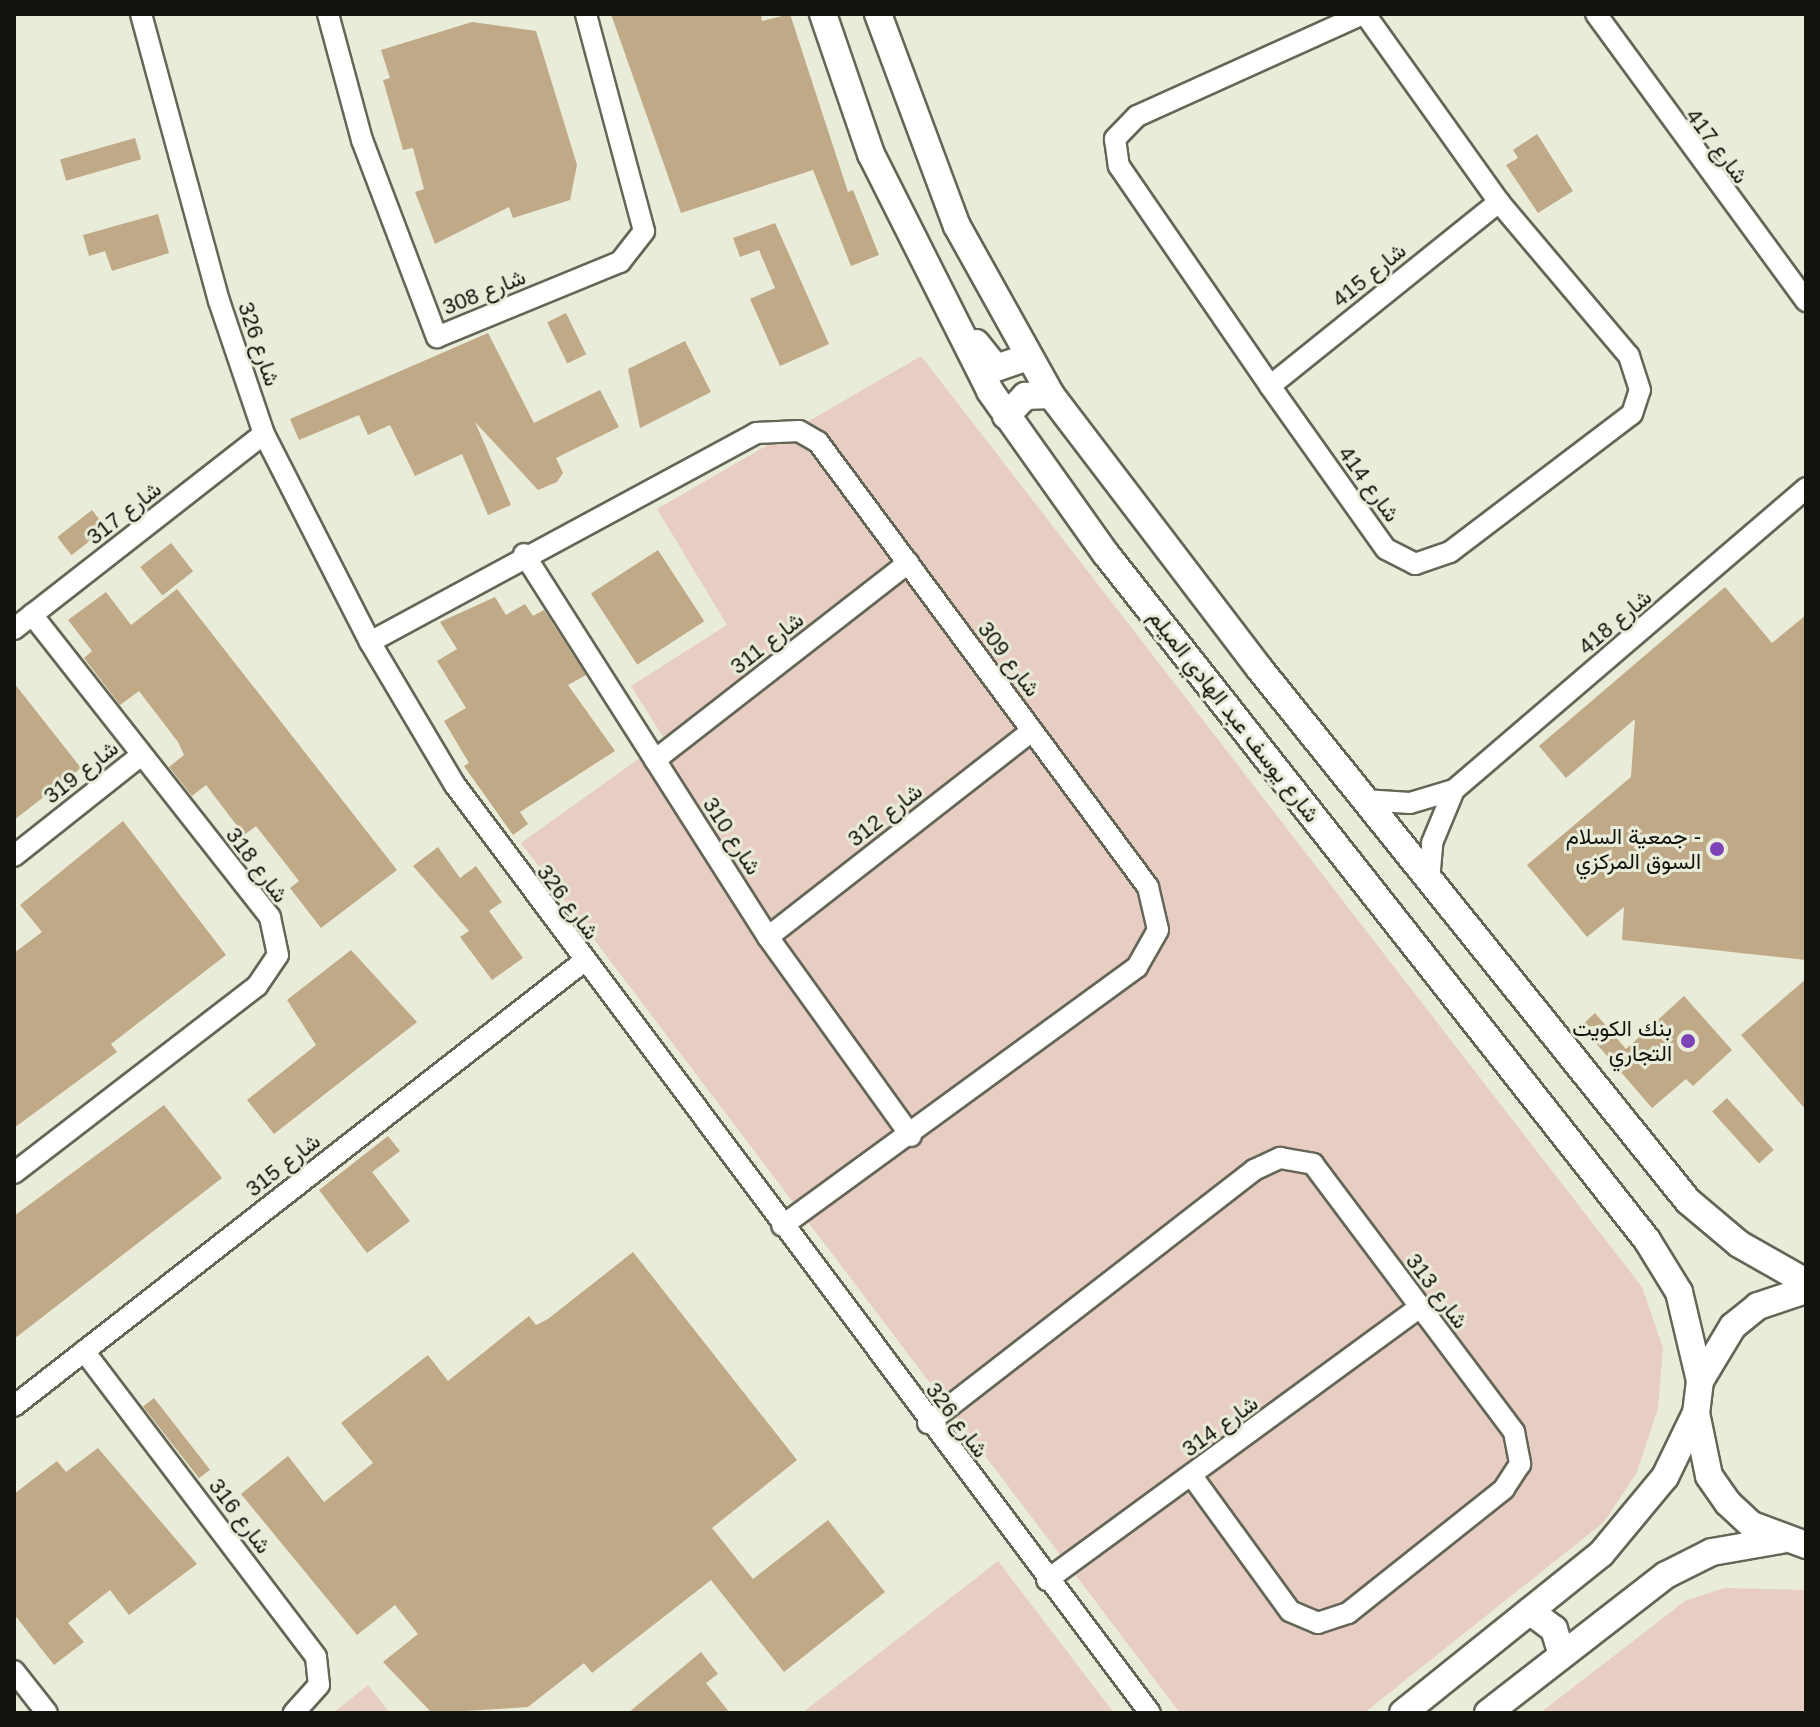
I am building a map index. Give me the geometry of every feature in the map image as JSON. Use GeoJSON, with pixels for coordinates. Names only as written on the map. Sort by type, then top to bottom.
{"type":"FeatureCollection","features":[{"type":"Feature","properties":{"kind":"street","name":"شارع 326"},"geometry":{"type":"LineString","coordinates":[[141,14],[219,301],[264,434],[370,642],[455,785],[583,962],[928,1423],[1150,1713]]}},
{"type":"Feature","properties":{"kind":"street","name":"شارع 308"},"geometry":{"type":"LineString","coordinates":[[328,14],[362,140],[437,337],[620,262],[644,231],[586,14]]}},
{"type":"Feature","properties":{"kind":"street","name":"شارع يوسف عبد الهادي الميلم"},"geometry":{"type":"LineString","coordinates":[[823,14],[871,154],[955,330],[1006,416],[1106,554],[1647,1240],[1679,1292],[1700,1381]]}},
{"type":"Feature","properties":{"kind":"street"},"geometry":{"type":"LineString","coordinates":[[878,14],[957,226],[1051,395],[1364,800],[1688,1201],[1739,1244],[1806,1282]]}},
{"type":"Feature","properties":{"kind":"street","name":"شارع 414"},"geometry":{"type":"LineString","coordinates":[[1364,14],[1499,202],[1629,356],[1640,390],[1632,414],[1450,552],[1415,564],[1386,549],[1270,386],[1119,166],[1115,139],[1137,116],[1364,14]]}},
{"type":"Feature","properties":{"kind":"street","name":"شارع 417"},"geometry":{"type":"LineString","coordinates":[[1596,14],[1806,301]]}},
{"type":"Feature","properties":{"kind":"street"},"geometry":{"type":"LineString","coordinates":[[871,154],[985,360],[1003,369],[1028,357]]}},
{"type":"Feature","properties":{"kind":"street","name":"شارع 415"},"geometry":{"type":"LineString","coordinates":[[1270,386],[1499,202]]}},
{"type":"Feature","properties":{"kind":"street"},"geometry":{"type":"LineString","coordinates":[[1006,416],[1025,396],[1051,395]]}},
{"type":"Feature","properties":{"kind":"street","name":"شارع 309"},"geometry":{"type":"LineString","coordinates":[[370,642],[524,554],[777,428],[818,442],[1148,887],[1158,915],[1154,944],[1137,967],[911,1136],[782,1226]]}},
{"type":"Feature","properties":{"kind":"street","name":"شارع 317"},"geometry":{"type":"LineString","coordinates":[[14,629],[264,434]]}},
{"type":"Feature","properties":{"kind":"street","name":"شارع 418"},"geometry":{"type":"LineString","coordinates":[[1364,800],[1410,803],[1454,790],[1806,488]]}},
{"type":"Feature","properties":{"kind":"street","name":"شارع 310"},"geometry":{"type":"LineString","coordinates":[[524,554],[768,937],[911,1136]]}},
{"type":"Feature","properties":{"kind":"street","name":"شارع 311"},"geometry":{"type":"LineString","coordinates":[[655,760],[908,563]]}},
{"type":"Feature","properties":{"kind":"street","name":"شارع 318"},"geometry":{"type":"LineString","coordinates":[[14,1173],[257,986],[278,955],[270,917],[140,756],[32,615]]}},
{"type":"Feature","properties":{"kind":"street","name":"شارع 312"},"geometry":{"type":"LineString","coordinates":[[768,937],[1032,731]]}},
{"type":"Feature","properties":{"kind":"street","name":"شارع 319"},"geometry":{"type":"LineString","coordinates":[[14,856],[140,756]]}},
{"type":"Feature","properties":{"kind":"street","name":"شارع 418"},"geometry":{"type":"LineString","coordinates":[[1429,881],[1432,843],[1454,790]]}},
{"type":"Feature","properties":{"kind":"street","name":"شارع 315"},"geometry":{"type":"LineString","coordinates":[[14,1406],[583,962]]}},
{"type":"Feature","properties":{"kind":"street","name":"شارع 313"},"geometry":{"type":"LineString","coordinates":[[928,1423],[1254,1170],[1280,1158],[1313,1164],[1514,1432],[1520,1464],[1504,1489],[1348,1613],[1318,1623],[1290,1611],[1192,1476]]}},
{"type":"Feature","properties":{"kind":"street"},"geometry":{"type":"LineString","coordinates":[[1794,1542],[1752,1525],[1709,1476],[1696,1413],[1700,1381],[1733,1326],[1758,1306],[1806,1290]]}},
{"type":"Feature","properties":{"kind":"street","name":"شارع 314"},"geometry":{"type":"LineString","coordinates":[[1047,1580],[1420,1307]]}},
{"type":"Feature","properties":{"kind":"street","name":"شارع 316"},"geometry":{"type":"LineString","coordinates":[[84,1351],[316,1657],[319,1685],[294,1713]]}},
{"type":"Feature","properties":{"kind":"street"},"geometry":{"type":"LineString","coordinates":[[1403,1713],[1530,1611],[1638,1514],[1696,1413]]}},
{"type":"Feature","properties":{"kind":"street"},"geometry":{"type":"LineString","coordinates":[[1488,1713],[1688,1562],[1794,1542]]}},
{"type":"Feature","properties":{"kind":"street"},"geometry":{"type":"LineString","coordinates":[[1530,1611],[1554,1629],[1562,1655]]}},
{"type":"Feature","properties":{"kind":"street"},"geometry":{"type":"LineString","coordinates":[[14,1671],[47,1713]]}},
{"type":"Feature","properties":{"kind":"shaded area"},"geometry":{"type":"Polygon","coordinates":[[[921,356],[1642,1287],[1663,1348],[1658,1408],[1637,1472],[1604,1522],[1364,1713],[1180,1713],[521,843],[665,740],[631,686],[727,625],[657,509],[921,356]]]}},
{"type":"Feature","properties":{"kind":"shaded area"},"geometry":{"type":"Polygon","coordinates":[[[998,1561],[1114,1713],[802,1713],[998,1561]]]}},
{"type":"Feature","properties":{"kind":"shaded area"},"geometry":{"type":"Polygon","coordinates":[[[1724,1588],[1806,1590],[1806,1713],[1540,1713],[1685,1601],[1724,1588]]]}},
{"type":"Feature","properties":{"kind":"shaded area"},"geometry":{"type":"Polygon","coordinates":[[[368,1685],[390,1713],[333,1713],[368,1685]]]}},
{"type":"Feature","properties":{"kind":"building"},"geometry":{"type":"Polygon","coordinates":[[[611,14],[761,14],[762,21],[790,14],[848,192],[853,190],[879,255],[851,266],[813,170],[681,213],[611,14]]]}},
{"type":"Feature","properties":{"kind":"building"},"geometry":{"type":"Polygon","coordinates":[[[472,22],[536,31],[577,165],[570,200],[513,218],[509,207],[435,244],[415,192],[424,189],[413,148],[403,150],[383,80],[390,78],[381,50],[472,22]]]}},
{"type":"Feature","properties":{"kind":"building"},"geometry":{"type":"Polygon","coordinates":[[[1537,134],[1573,191],[1538,213],[1506,165],[1518,158],[1513,150],[1537,134]]]}},
{"type":"Feature","properties":{"kind":"building"},"geometry":{"type":"Polygon","coordinates":[[[135,138],[141,159],[66,181],[60,159],[135,138]]]}},
{"type":"Feature","properties":{"kind":"building"},"geometry":{"type":"Polygon","coordinates":[[[158,214],[169,253],[112,271],[105,251],[89,256],[83,235],[158,214]]]}},
{"type":"Feature","properties":{"kind":"building"},"geometry":{"type":"Polygon","coordinates":[[[775,223],[829,344],[780,366],[750,299],[775,288],[759,250],[740,257],[733,238],[775,223]]]}},
{"type":"Feature","properties":{"kind":"building"},"geometry":{"type":"Polygon","coordinates":[[[566,313],[586,354],[567,364],[547,322],[566,313]]]}},
{"type":"Feature","properties":{"kind":"building"},"geometry":{"type":"Polygon","coordinates":[[[488,333],[534,423],[600,390],[619,427],[556,458],[563,473],[557,482],[538,490],[475,422],[511,505],[488,515],[462,454],[415,476],[390,425],[368,435],[359,415],[299,440],[290,419],[488,333]]]}},
{"type":"Feature","properties":{"kind":"building"},"geometry":{"type":"Polygon","coordinates":[[[685,341],[711,392],[640,428],[628,369],[685,341]]]}},
{"type":"Feature","properties":{"kind":"building"},"geometry":{"type":"Polygon","coordinates":[[[92,510],[106,528],[71,555],[57,537],[92,510]]]}},
{"type":"Feature","properties":{"kind":"building"},"geometry":{"type":"Polygon","coordinates":[[[171,543],[193,571],[162,595],[140,567],[171,543]]]}},
{"type":"Feature","properties":{"kind":"building"},"geometry":{"type":"Polygon","coordinates":[[[658,550],[704,621],[637,665],[591,594],[658,550]]]}},
{"type":"Feature","properties":{"kind":"building","name":"جمعية السلام - السوق المركزي"},"geometry":{"type":"Polygon","coordinates":[[[1725,587],[1772,643],[1806,615],[1806,960],[1622,940],[1624,907],[1587,937],[1527,865],[1631,777],[1635,719],[1566,778],[1539,746],[1725,587]]]}},
{"type":"Feature","properties":{"kind":"building"},"geometry":{"type":"Polygon","coordinates":[[[177,589],[397,870],[321,928],[290,888],[299,881],[256,826],[244,835],[206,785],[192,796],[169,767],[184,755],[178,742],[139,691],[120,705],[84,658],[92,651],[68,620],[106,592],[131,625],[177,589]]]}},
{"type":"Feature","properties":{"kind":"building"},"geometry":{"type":"Polygon","coordinates":[[[495,597],[506,615],[525,604],[533,616],[544,610],[586,675],[568,685],[615,751],[520,812],[528,824],[513,835],[464,766],[469,763],[444,721],[466,708],[437,661],[457,649],[440,622],[495,597]]]}},
{"type":"Feature","properties":{"kind":"building"},"geometry":{"type":"Polygon","coordinates":[[[14,683],[81,768],[14,820],[14,683]]]}},
{"type":"Feature","properties":{"kind":"building"},"geometry":{"type":"Polygon","coordinates":[[[123,821],[226,955],[111,1044],[117,1052],[14,1128],[14,953],[42,932],[20,905],[123,821]]]}},
{"type":"Feature","properties":{"kind":"building"},"geometry":{"type":"Polygon","coordinates":[[[438,847],[460,878],[476,866],[502,902],[489,911],[523,958],[492,980],[460,937],[469,931],[413,866],[438,847]]]}},
{"type":"Feature","properties":{"kind":"building"},"geometry":{"type":"Polygon","coordinates":[[[351,950],[417,1022],[274,1134],[247,1100],[316,1045],[287,1000],[351,950]]]}},
{"type":"Feature","properties":{"kind":"building"},"geometry":{"type":"Polygon","coordinates":[[[1806,979],[1806,1110],[1741,1035],[1806,979]]]}},
{"type":"Feature","properties":{"kind":"building"},"geometry":{"type":"Polygon","coordinates":[[[1684,996],[1732,1050],[1693,1086],[1686,1079],[1652,1108],[1581,1026],[1595,1013],[1626,1049],[1684,996]]]}},
{"type":"Feature","properties":{"kind":"building"},"geometry":{"type":"Polygon","coordinates":[[[1727,1098],[1774,1150],[1759,1163],[1712,1111],[1727,1098]]]}},
{"type":"Feature","properties":{"kind":"building"},"geometry":{"type":"Polygon","coordinates":[[[164,1105],[222,1178],[14,1339],[14,1216],[164,1105]]]}},
{"type":"Feature","properties":{"kind":"building"},"geometry":{"type":"Polygon","coordinates":[[[388,1136],[400,1151],[372,1172],[410,1221],[367,1253],[319,1190],[388,1136]]]}},
{"type":"Feature","properties":{"kind":"building"},"geometry":{"type":"Polygon","coordinates":[[[633,1252],[797,1460],[712,1528],[753,1579],[828,1520],[885,1592],[784,1672],[711,1580],[592,1673],[584,1663],[528,1707],[432,1713],[383,1662],[418,1634],[395,1605],[357,1635],[241,1494],[288,1456],[324,1502],[373,1463],[341,1423],[428,1355],[448,1381],[529,1316],[536,1325],[548,1319],[633,1252]]]}},
{"type":"Feature","properties":{"kind":"building"},"geometry":{"type":"Polygon","coordinates":[[[154,1398],[210,1470],[199,1478],[143,1407],[154,1398]]]}},
{"type":"Feature","properties":{"kind":"building"},"geometry":{"type":"Polygon","coordinates":[[[98,1448],[197,1564],[129,1615],[110,1590],[68,1623],[84,1642],[54,1665],[14,1614],[14,1494],[57,1461],[66,1472],[98,1448]]]}},
{"type":"Feature","properties":{"kind":"building"},"geometry":{"type":"Polygon","coordinates":[[[701,1652],[718,1674],[706,1683],[730,1713],[628,1713],[701,1652]]]}},
{"type":"Feature","properties":{"kind":"place","name":"جمعية السلام - السوق المركزي"},"geometry":{"type":"Point","coordinates":[1717,849]}},
{"type":"Feature","properties":{"kind":"place","name":"بنك الكويت التجاري"},"geometry":{"type":"Point","coordinates":[1688,1041]}}]}
